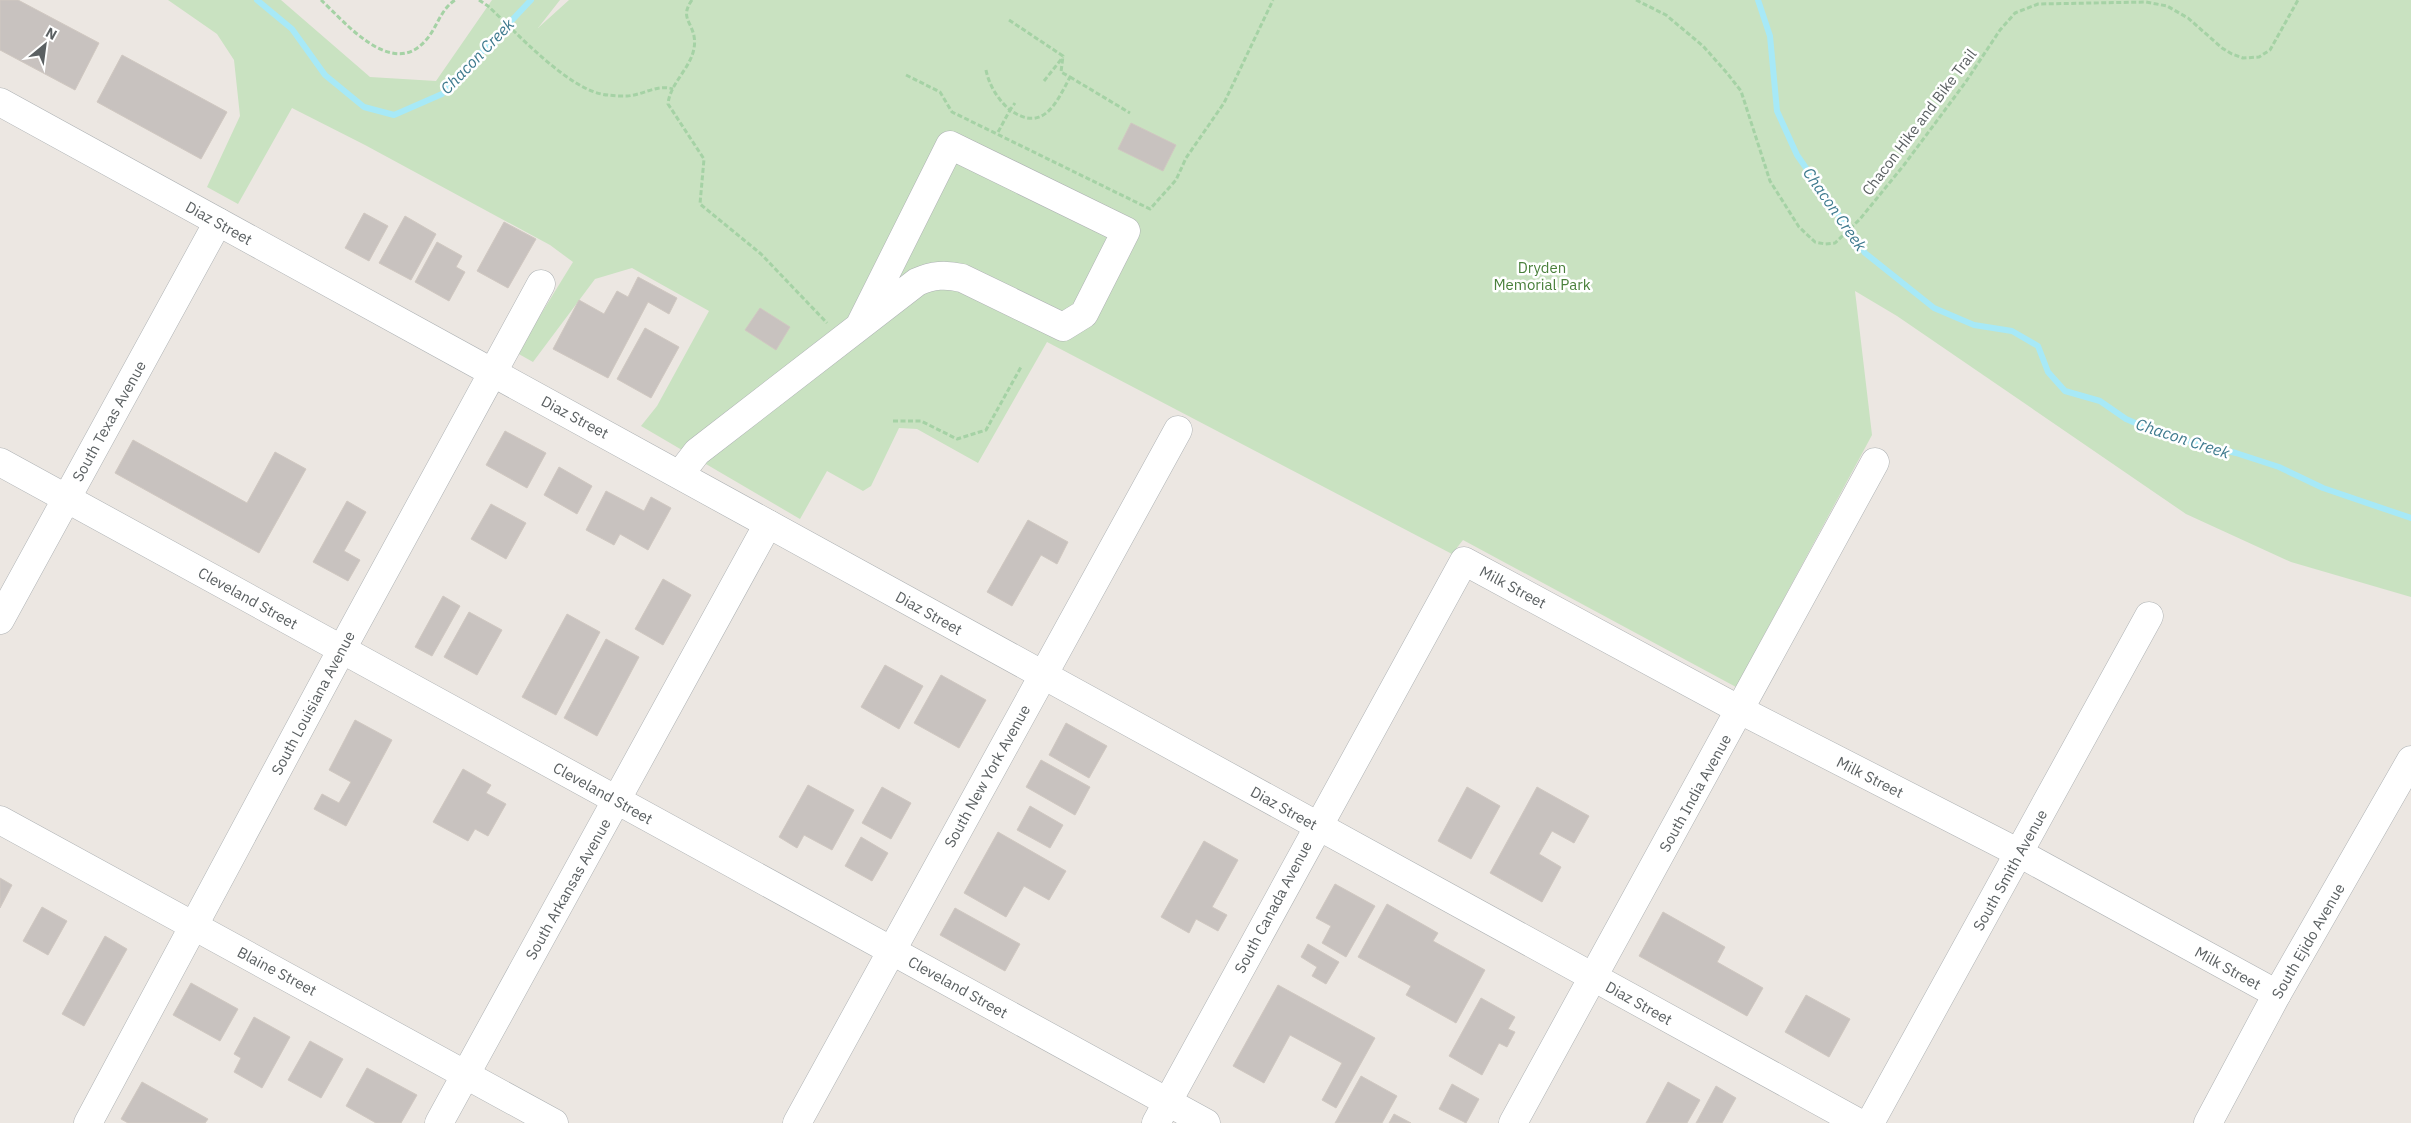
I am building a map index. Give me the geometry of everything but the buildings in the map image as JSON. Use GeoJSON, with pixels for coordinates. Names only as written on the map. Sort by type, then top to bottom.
{"type":"FeatureCollection","features":[{"type":"Feature","properties":{"kind":"street","name":"Diaz Street"},"geometry":{"type":"LineString","coordinates":[[0,102],[1859,1123]]}},
{"type":"Feature","properties":{"kind":"street"},"geometry":{"type":"LineString","coordinates":[[680,474],[697,452],[916,282],[932,276],[946,274],[962,278],[1063,327],[1084,314],[1126,231],[950,145],[860,325]]}},
{"type":"Feature","properties":{"kind":"street","name":"South Texas Avenue"},"geometry":{"type":"LineString","coordinates":[[0,620],[218,222]]}},
{"type":"Feature","properties":{"kind":"street","name":"South Louisiana Avenue"},"geometry":{"type":"LineString","coordinates":[[88,1123],[342,649],[541,284]]}},
{"type":"Feature","properties":{"kind":"street","name":"South New York Avenue"},"geometry":{"type":"LineString","coordinates":[[798,1123],[1178,430]]}},
{"type":"Feature","properties":{"kind":"street","name":"Cleveland Street"},"geometry":{"type":"LineString","coordinates":[[0,462],[892,951],[1162,1112],[1206,1123]]}},
{"type":"Feature","properties":{"kind":"street","name":"South India Avenue"},"geometry":{"type":"LineString","coordinates":[[1513,1123],[1876,462]]}},
{"type":"Feature","properties":{"kind":"street","name":"South Arkansas Avenue"},"geometry":{"type":"LineString","coordinates":[[439,1123],[768,524]]}},
{"type":"Feature","properties":{"kind":"street","name":"Milk Street"},"geometry":{"type":"LineString","coordinates":[[1464,561],[1740,710],[2019,854],[2276,994]]}},
{"type":"Feature","properties":{"kind":"street","name":"South Canada Avenue"},"geometry":{"type":"LineString","coordinates":[[1162,1112],[1317,826],[1464,561]]}},
{"type":"Feature","properties":{"kind":"street","name":"South Smith Avenue"},"geometry":{"type":"LineString","coordinates":[[1870,1123],[2149,616]]}},
{"type":"Feature","properties":{"kind":"street","name":"South Ejido Avenue"},"geometry":{"type":"LineString","coordinates":[[2208,1123],[2276,994],[2411,760]]}},
{"type":"Feature","properties":{"kind":"street","name":"Blaine Street"},"geometry":{"type":"LineString","coordinates":[[0,820],[554,1123]]}},
{"type":"Feature","properties":{"kind":"path"},"geometry":{"type":"LineString","coordinates":[[321,0],[355,34],[377,48],[397,53],[415,50],[426,40],[447,6],[455,0]]}},
{"type":"Feature","properties":{"kind":"path"},"geometry":{"type":"LineString","coordinates":[[479,0],[488,6],[545,60],[579,85],[605,95],[628,96],[666,87],[672,89]]}},
{"type":"Feature","properties":{"kind":"path"},"geometry":{"type":"LineString","coordinates":[[692,0],[688,6],[686,20],[694,36],[692,52],[685,72],[669,95],[668,104],[704,158],[700,204],[761,254],[830,327]]}},
{"type":"Feature","properties":{"kind":"path"},"geometry":{"type":"LineString","coordinates":[[906,75],[940,92],[952,112],[1150,209],[1176,180],[1186,158],[1224,103],[1274,0]]}},
{"type":"Feature","properties":{"kind":"path","name":"Chacon Hike and Bike Trail"},"geometry":{"type":"LineString","coordinates":[[1636,0],[1666,15],[1703,46],[1728,73],[1741,91],[1770,181],[1799,227],[1815,242],[1825,244],[1835,243],[1860,219],[1904,165],[1965,83],[2000,30],[2015,13],[2038,4],[2146,2],[2167,6],[2188,18],[2222,48],[2244,58],[2259,57],[2270,50],[2298,0]]}},
{"type":"Feature","properties":{"kind":"path"},"geometry":{"type":"LineString","coordinates":[[1009,20],[1064,56]]}},
{"type":"Feature","properties":{"kind":"path"},"geometry":{"type":"LineString","coordinates":[[1064,56],[1061,72],[1130,113]]}},
{"type":"Feature","properties":{"kind":"path"},"geometry":{"type":"LineString","coordinates":[[1044,81],[1064,56]]}},
{"type":"Feature","properties":{"kind":"path"},"geometry":{"type":"LineString","coordinates":[[986,70],[988,80],[1003,104],[1010,110],[1030,120],[1048,112],[1057,102],[1070,77]]}},
{"type":"Feature","properties":{"kind":"path"},"geometry":{"type":"LineString","coordinates":[[997,134],[1015,103]]}},
{"type":"Feature","properties":{"kind":"path"},"geometry":{"type":"LineString","coordinates":[[893,421],[920,421],[957,439],[986,430],[1021,367]]}},
{"type":"Feature","properties":{"kind":"green space","name":"Dryden Memorial Park"},"geometry":{"type":"Polygon","coordinates":[[[168,0],[281,0],[370,77],[436,81],[492,0],[560,0],[538,28],[569,0],[2411,0],[2411,597],[2291,562],[2186,514],[1897,316],[1855,291],[1872,435],[1736,687],[1463,540],[1452,554],[1047,342],[978,463],[917,429],[899,428],[871,486],[863,491],[827,471],[800,519],[641,426],[657,406],[709,311],[632,268],[595,279],[533,362],[517,353],[573,262],[550,245],[365,145],[292,108],[238,204],[207,187],[240,116],[234,60],[217,34],[168,0]]]}},
{"type":"Feature","properties":{"kind":"waterway","name":"Chacon Creek"},"geometry":{"type":"LineString","coordinates":[[257,0],[292,29],[325,75],[364,107],[394,115],[442,94],[531,0]]}},
{"type":"Feature","properties":{"kind":"waterway","name":"Chacon Creek"},"geometry":{"type":"LineString","coordinates":[[1758,0],[1770,36],[1777,111],[1797,155],[1865,253],[1934,308],[1974,325],[2012,331],[2038,346],[2048,372],[2065,391],[2100,401],[2126,419],[2166,436],[2236,453],[2279,467],[2323,488],[2411,518]]}}]}
